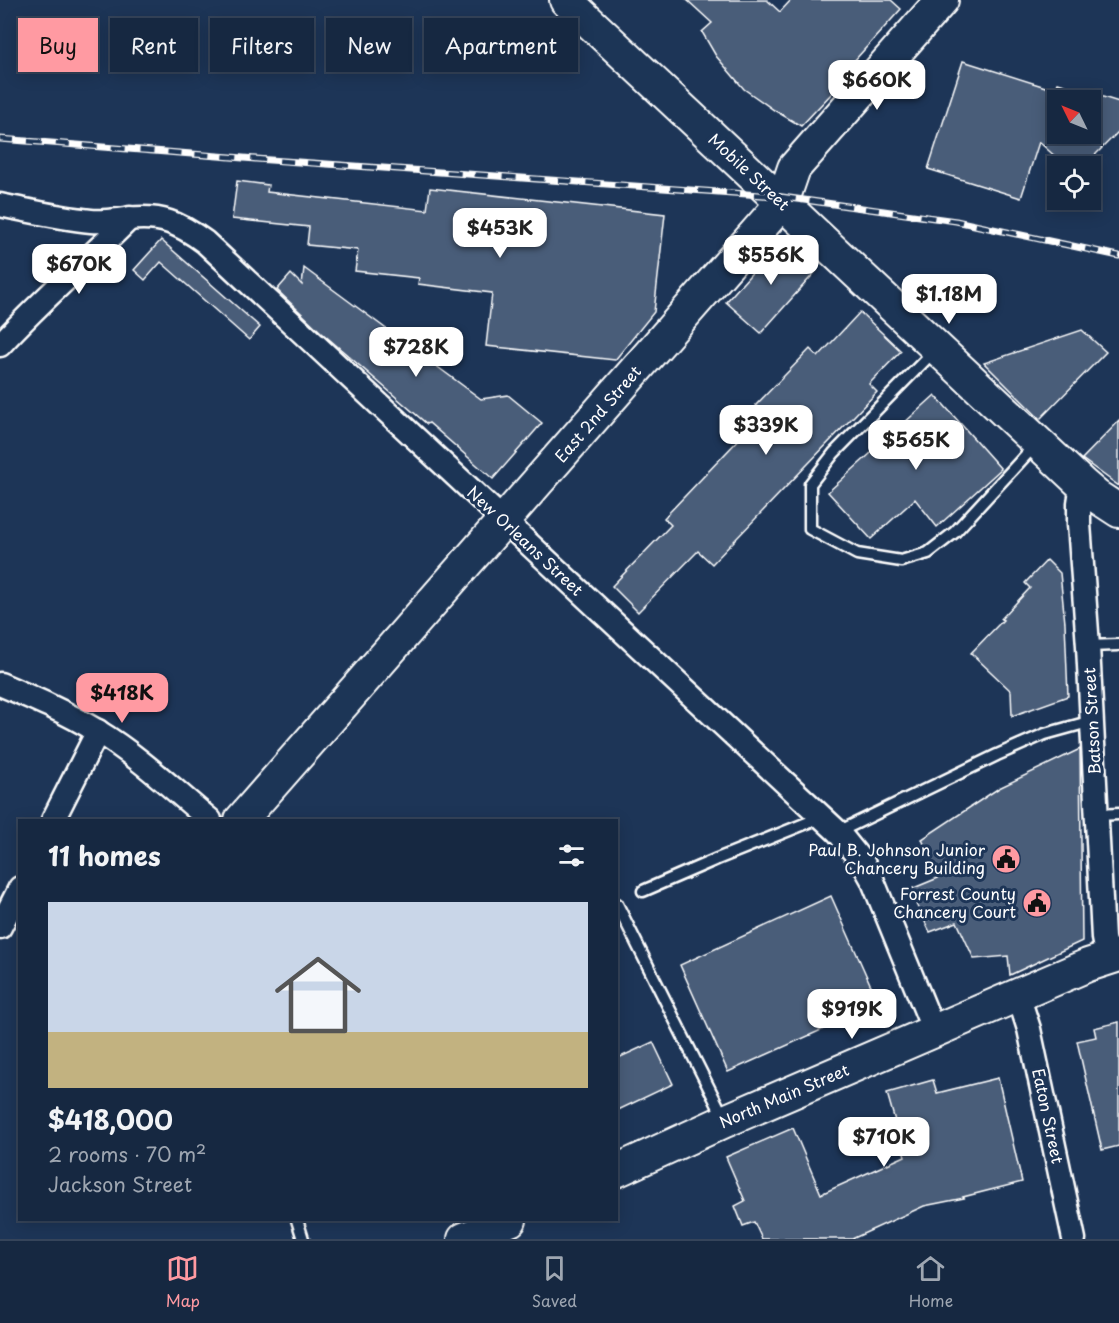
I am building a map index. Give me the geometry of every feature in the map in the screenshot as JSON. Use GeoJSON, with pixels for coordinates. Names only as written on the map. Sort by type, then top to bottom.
{"type":"FeatureCollection","features":[{"type":"Feature","properties":{"kind":"street","name":"Mobile Street"},"geometry":{"type":"LineString","coordinates":[[566,0],[1082,484],[1119,511]]}},
{"type":"Feature","properties":{"kind":"street","name":"East 2nd Street"},"geometry":{"type":"LineString","coordinates":[[242,819],[782,203],[794,168],[942,0]]}},
{"type":"Feature","properties":{"kind":"street","name":"New Orleans Street"},"geometry":{"type":"LineString","coordinates":[[0,205],[59,217],[93,221],[130,218],[156,219],[185,228],[205,242],[830,824],[863,863],[872,879],[934,1031]]}},
{"type":"Feature","properties":{"kind":"street"},"geometry":{"type":"LineString","coordinates":[[0,345],[47,296],[94,255],[130,218]]}},
{"type":"Feature","properties":{"kind":"street","name":"Batson Street"},"geometry":{"type":"LineString","coordinates":[[1082,484],[1079,524],[1088,646],[1103,938],[1113,957]]}},
{"type":"Feature","properties":{"kind":"street"},"geometry":{"type":"LineString","coordinates":[[0,684],[98,731],[153,772],[209,819]]}},
{"type":"Feature","properties":{"kind":"street"},"geometry":{"type":"LineString","coordinates":[[54,819],[98,731]]}},
{"type":"Feature","properties":{"kind":"street"},"geometry":{"type":"LineString","coordinates":[[0,927],[18,892]]}},
{"type":"Feature","properties":{"kind":"street","name":"North Main Street"},"geometry":{"type":"LineString","coordinates":[[618,1170],[725,1121],[1018,994],[1113,957]]}},
{"type":"Feature","properties":{"kind":"street","name":"Eaton Street"},"geometry":{"type":"LineString","coordinates":[[1018,994],[1029,1029],[1074,1239]]}},
{"type":"Feature","properties":{"kind":"street"},"geometry":{"type":"LineString","coordinates":[[464,1239],[505,1225]]}},
{"type":"Feature","properties":{"kind":"lane"},"geometry":{"type":"LineString","coordinates":[[937,347],[834,453],[810,483],[810,529],[857,554],[901,561],[928,552],[955,532],[1038,442]]}},
{"type":"Feature","properties":{"kind":"lane"},"geometry":{"type":"LineString","coordinates":[[1088,646],[1118,645]]}},
{"type":"Feature","properties":{"kind":"lane"},"geometry":{"type":"LineString","coordinates":[[643,891],[717,859],[830,824],[1045,734],[1092,721]]}},
{"type":"Feature","properties":{"kind":"lane"},"geometry":{"type":"LineString","coordinates":[[1096,815],[1119,814]]}},
{"type":"Feature","properties":{"kind":"lane"},"geometry":{"type":"LineString","coordinates":[[618,904],[725,1121]]}},
{"type":"Feature","properties":{"kind":"lane"},"geometry":{"type":"LineString","coordinates":[[297,1221],[303,1239]]}},
{"type":"Feature","properties":{"kind":"building"},"geometry":{"type":"Polygon","coordinates":[[[687,0],[767,0],[780,12],[791,0],[891,0],[901,9],[845,71],[849,75],[801,126],[744,89],[716,56],[702,32],[712,23],[687,0]]]}},
{"type":"Feature","properties":{"kind":"building"},"geometry":{"type":"Polygon","coordinates":[[[963,61],[1055,90],[1047,90],[1047,144],[1101,144],[1101,96],[1119,102],[1119,131],[1094,156],[1055,156],[1039,142],[1021,198],[928,169],[963,61]]]}},
{"type":"Feature","properties":{"kind":"building"},"geometry":{"type":"Polygon","coordinates":[[[1058,83],[1080,90],[1055,90],[1058,83]]]}},
{"type":"Feature","properties":{"kind":"building"},"geometry":{"type":"Polygon","coordinates":[[[237,181],[268,185],[267,192],[427,210],[430,188],[665,214],[654,312],[615,360],[486,346],[492,293],[418,284],[419,278],[355,271],[358,250],[307,245],[309,227],[232,219],[237,181]]]}},
{"type":"Feature","properties":{"kind":"building"},"geometry":{"type":"Polygon","coordinates":[[[782,239],[817,270],[761,333],[726,302],[782,239]]]}},
{"type":"Feature","properties":{"kind":"building"},"geometry":{"type":"Polygon","coordinates":[[[161,240],[260,327],[249,340],[161,262],[145,280],[134,270],[161,240]]]}},
{"type":"Feature","properties":{"kind":"building"},"geometry":{"type":"Polygon","coordinates":[[[304,268],[481,399],[508,395],[542,423],[493,479],[322,333],[277,290],[291,274],[302,285],[304,268]]]}},
{"type":"Feature","properties":{"kind":"building"},"geometry":{"type":"Polygon","coordinates":[[[860,312],[901,351],[869,384],[877,392],[712,564],[698,551],[638,612],[612,586],[671,525],[664,518],[764,413],[756,405],[810,349],[818,357],[860,312]]]}},
{"type":"Feature","properties":{"kind":"building"},"geometry":{"type":"Polygon","coordinates":[[[1082,330],[1106,352],[1040,419],[984,363],[1082,330]]]}},
{"type":"Feature","properties":{"kind":"building"},"geometry":{"type":"Polygon","coordinates":[[[935,395],[1001,469],[937,527],[915,499],[871,539],[828,492],[935,395]]]}},
{"type":"Feature","properties":{"kind":"building"},"geometry":{"type":"Polygon","coordinates":[[[1119,421],[1119,486],[1082,459],[1119,421]]]}},
{"type":"Feature","properties":{"kind":"building"},"geometry":{"type":"Polygon","coordinates":[[[1047,560],[1060,573],[1068,696],[1012,716],[1011,691],[971,653],[1030,588],[1025,583],[1047,560]]]}},
{"type":"Feature","properties":{"kind":"building","name":"Paul B. Johnson Junior Chancery Building"},"geometry":{"type":"Polygon","coordinates":[[[1080,749],[1082,941],[1010,975],[1008,956],[974,959],[957,922],[930,932],[909,890],[938,878],[922,839],[999,788],[1080,749]]]}},
{"type":"Feature","properties":{"kind":"building"},"geometry":{"type":"Polygon","coordinates":[[[831,896],[879,1004],[728,1072],[680,965],[831,896]]]}},
{"type":"Feature","properties":{"kind":"building"},"geometry":{"type":"Polygon","coordinates":[[[1119,1022],[1119,1146],[1102,1150],[1077,1041],[1096,1037],[1094,1028],[1119,1022]]]}},
{"type":"Feature","properties":{"kind":"building"},"geometry":{"type":"Polygon","coordinates":[[[653,1042],[673,1084],[618,1110],[618,1058],[653,1042]]]}},
{"type":"Feature","properties":{"kind":"building"},"geometry":{"type":"Polygon","coordinates":[[[998,1078],[1022,1182],[924,1206],[852,1239],[762,1239],[754,1222],[743,1226],[735,1206],[745,1201],[726,1157],[793,1128],[821,1194],[905,1156],[887,1093],[933,1080],[937,1093],[998,1078]]]}},
{"type":"Feature","properties":{"kind":"railway"},"geometry":{"type":"LineString","coordinates":[[0,139],[775,196],[956,221],[1119,256]]}},
{"type":"Feature","properties":{"kind":"place","name":"Paul B. Johnson Junior Chancery Building"},"geometry":{"type":"Point","coordinates":[1006,859]}},
{"type":"Feature","properties":{"kind":"place","name":"Forrest County Chancery Court"},"geometry":{"type":"Point","coordinates":[1037,903]}}]}
